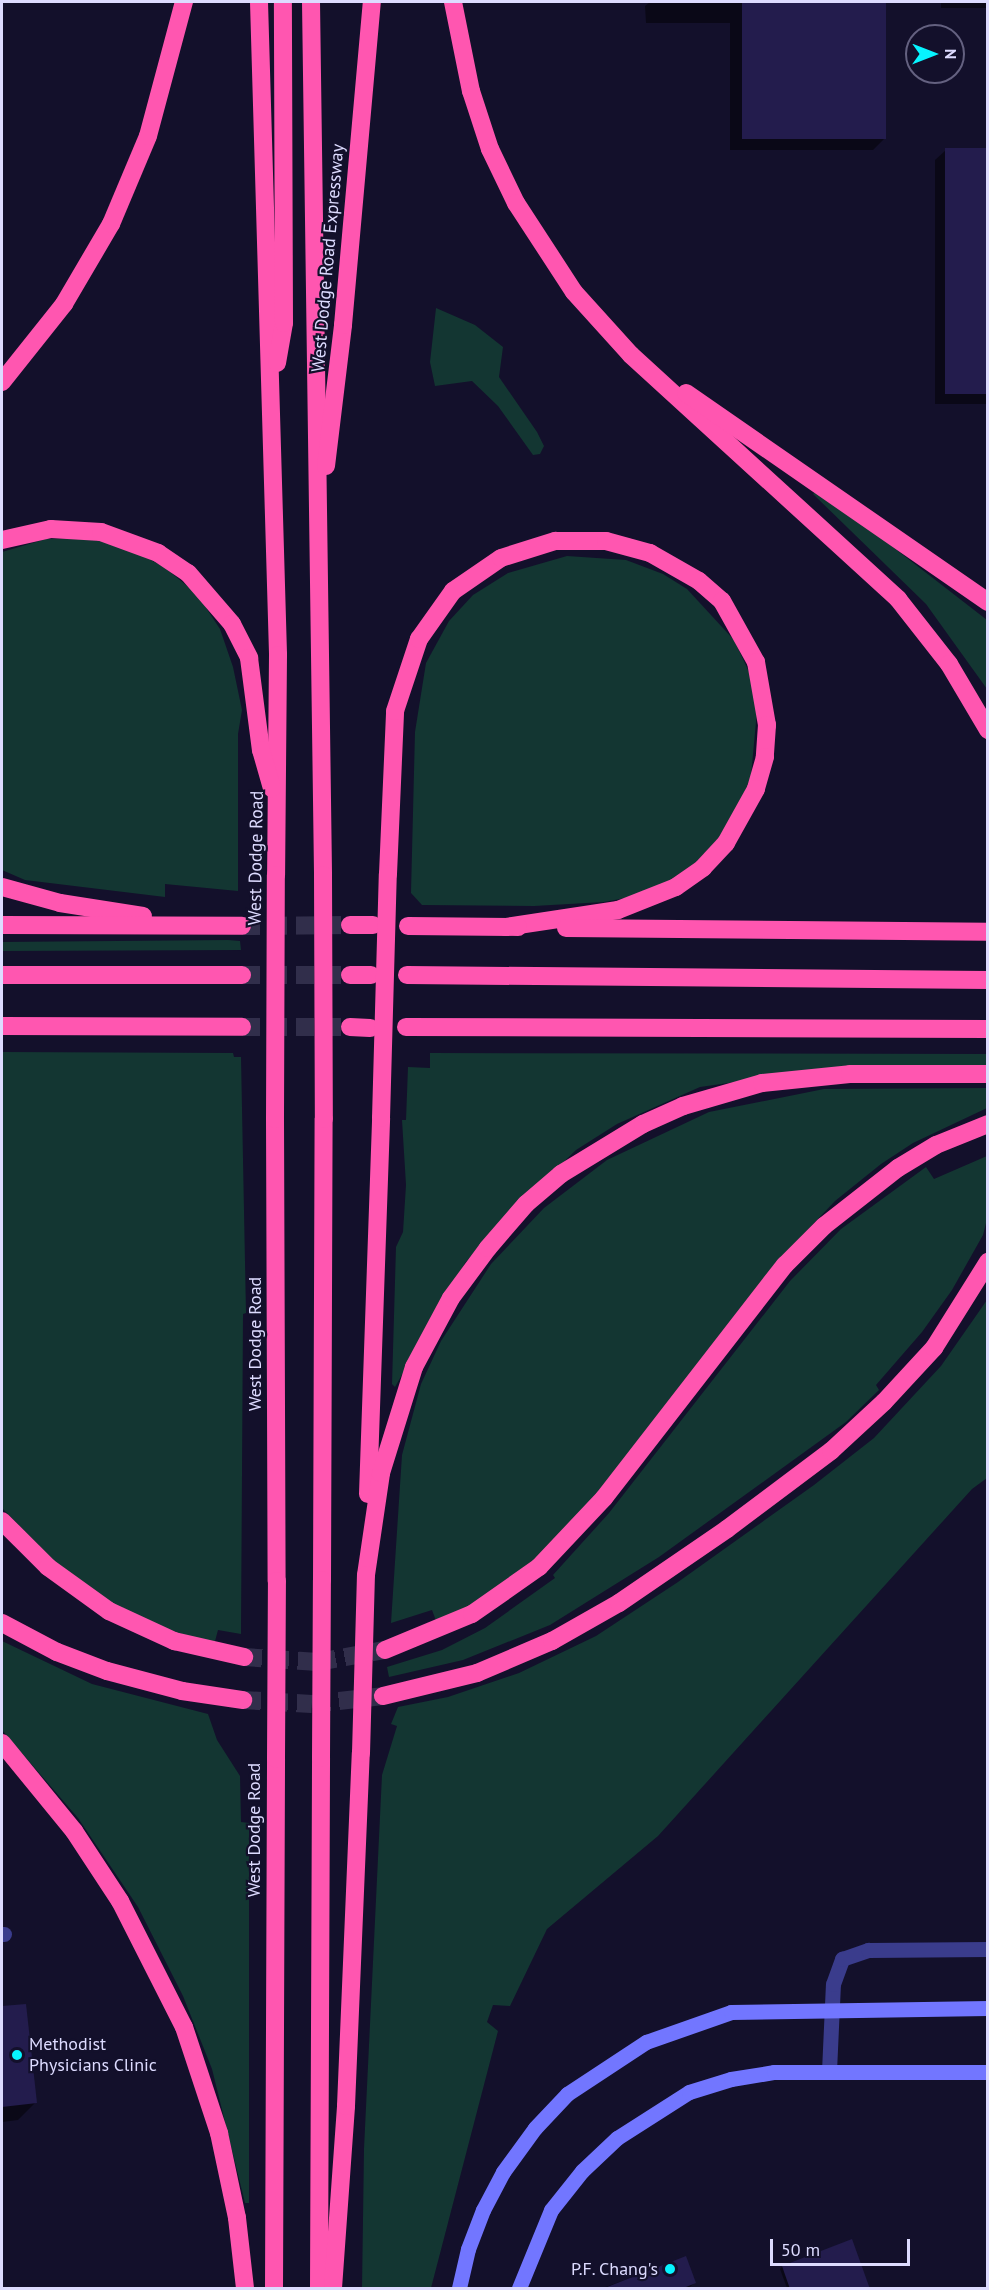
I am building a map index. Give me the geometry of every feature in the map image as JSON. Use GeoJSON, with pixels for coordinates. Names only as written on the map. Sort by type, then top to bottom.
{"type":"FeatureCollection","features":[{"type":"Feature","properties":{"kind":"highway"},"geometry":{"type":"LineString","coordinates":[[2,382],[64,304],[111,224],[151,126],[184,2]]}},
{"type":"Feature","properties":{"kind":"highway"},"geometry":{"type":"LineString","coordinates":[[259,2],[271,400]]}},
{"type":"Feature","properties":{"kind":"highway"},"geometry":{"type":"LineString","coordinates":[[271,400],[284,324],[283,2]]}},
{"type":"Feature","properties":{"kind":"highway"},"geometry":{"type":"LineString","coordinates":[[311,2],[324,1119],[319,2289]]}},
{"type":"Feature","properties":{"kind":"highway","name":"West Dodge Road Expressway"},"geometry":{"type":"LineString","coordinates":[[318,518],[337,382],[372,2]]}},
{"type":"Feature","properties":{"kind":"highway"},"geometry":{"type":"LineString","coordinates":[[453,2],[471,91],[490,149],[516,203],[574,292],[631,355],[898,599],[949,664],[987,730]]}},
{"type":"Feature","properties":{"kind":"highway"},"geometry":{"type":"LineString","coordinates":[[631,355],[987,602]]}},
{"type":"Feature","properties":{"kind":"highway","name":"West Dodge Road"},"geometry":{"type":"LineString","coordinates":[[271,400],[278,810],[275,1119],[277,1581],[274,2289]]}},
{"type":"Feature","properties":{"kind":"highway"},"geometry":{"type":"LineString","coordinates":[[2,540],[51,529],[101,532],[158,553],[188,573],[232,624],[249,658],[256,684],[261,750],[278,810]]}},
{"type":"Feature","properties":{"kind":"highway"},"geometry":{"type":"LineString","coordinates":[[333,2289],[346,2106],[361,1754],[395,711],[419,639],[453,591],[501,558],[555,541],[606,541],[650,553],[699,581],[722,601],[756,662],[767,724],[765,757],[756,789],[726,843],[703,868],[676,887],[618,910],[505,927]]}},
{"type":"Feature","properties":{"kind":"highway"},"geometry":{"type":"LineString","coordinates":[[2,887],[60,903],[198,925]]}},
{"type":"Feature","properties":{"kind":"highway"},"geometry":{"type":"LineString","coordinates":[[2,925],[242,926]]}},
{"type":"Feature","properties":{"kind":"highway"},"geometry":{"type":"LineString","coordinates":[[350,925],[373,925]]}},
{"type":"Feature","properties":{"kind":"highway"},"geometry":{"type":"LineString","coordinates":[[408,926],[987,932]]}},
{"type":"Feature","properties":{"kind":"highway"},"geometry":{"type":"LineString","coordinates":[[2,975],[242,975]]}},
{"type":"Feature","properties":{"kind":"highway"},"geometry":{"type":"LineString","coordinates":[[350,975],[371,975]]}},
{"type":"Feature","properties":{"kind":"highway"},"geometry":{"type":"LineString","coordinates":[[407,975],[987,980]]}},
{"type":"Feature","properties":{"kind":"highway"},"geometry":{"type":"LineString","coordinates":[[2,1026],[242,1027]]}},
{"type":"Feature","properties":{"kind":"highway"},"geometry":{"type":"LineString","coordinates":[[350,1027],[370,1028]]}},
{"type":"Feature","properties":{"kind":"highway"},"geometry":{"type":"LineString","coordinates":[[406,1027],[987,1029]]}},
{"type":"Feature","properties":{"kind":"highway"},"geometry":{"type":"LineString","coordinates":[[366,1575],[386,1451],[414,1367],[451,1298],[488,1248],[526,1204],[561,1174],[643,1124],[683,1106],[762,1083],[850,1074],[987,1074]]}},
{"type":"Feature","properties":{"kind":"highway"},"geometry":{"type":"LineString","coordinates":[[385,1650],[472,1614],[540,1567],[604,1498],[785,1265],[824,1226],[898,1168],[936,1145],[987,1124]]}},
{"type":"Feature","properties":{"kind":"highway"},"geometry":{"type":"LineString","coordinates":[[383,1696],[477,1673],[552,1641],[619,1603],[727,1529],[831,1451],[891,1396],[934,1348],[987,1262]]}},
{"type":"Feature","properties":{"kind":"highway"},"geometry":{"type":"LineString","coordinates":[[2,1521],[48,1567],[109,1611],[174,1641],[244,1657]]}},
{"type":"Feature","properties":{"kind":"highway"},"geometry":{"type":"LineString","coordinates":[[2,1623],[57,1652],[107,1671],[182,1691],[243,1700]]}},
{"type":"Feature","properties":{"kind":"highway"},"geometry":{"type":"LineString","coordinates":[[2,1743],[74,1831],[120,1900],[184,2027],[219,2133],[237,2218],[245,2289]]}},
{"type":"Feature","properties":{"kind":"main road"},"geometry":{"type":"LineString","coordinates":[[459,2289],[468,2249],[503,2172],[534,2128],[567,2094],[596,2072],[646,2042],[723,2013],[987,2008]]}},
{"type":"Feature","properties":{"kind":"main road"},"geometry":{"type":"LineString","coordinates":[[519,2289],[551,2210],[582,2171],[645,2118],[689,2092],[731,2079],[774,2072],[987,2072]]}},
{"type":"Feature","properties":{"kind":"street"},"geometry":{"type":"LineString","coordinates":[[829,2071],[831,2010],[836,1969],[850,1953],[987,1949]]}},
{"type":"Feature","properties":{"kind":"green space"},"geometry":{"type":"Polygon","coordinates":[[[436,308],[475,325],[503,347],[499,377],[537,432],[544,446],[540,454],[533,455],[498,406],[472,381],[435,386],[430,362],[436,308]]]}},
{"type":"Feature","properties":{"kind":"green space"},"geometry":{"type":"Polygon","coordinates":[[[818,489],[987,620],[987,689],[926,604],[813,494],[818,489]]]}},
{"type":"Feature","properties":{"kind":"green space"},"geometry":{"type":"Polygon","coordinates":[[[90,538],[131,549],[164,567],[197,594],[220,629],[233,667],[242,710],[238,734],[238,891],[165,884],[165,897],[25,880],[2,870],[2,552],[46,539],[90,538]]]}},
{"type":"Feature","properties":{"kind":"green space"},"geometry":{"type":"Polygon","coordinates":[[[567,556],[626,560],[663,574],[687,589],[734,640],[750,674],[757,711],[751,776],[738,809],[717,840],[695,863],[664,884],[636,896],[604,902],[534,906],[422,905],[411,893],[415,732],[426,663],[449,621],[473,595],[508,573],[567,556]]]}},
{"type":"Feature","properties":{"kind":"green space"},"geometry":{"type":"Polygon","coordinates":[[[240,941],[241,950],[2,951],[2,942],[240,941]]]}},
{"type":"Feature","properties":{"kind":"green space"},"geometry":{"type":"Polygon","coordinates":[[[2,1052],[233,1053],[234,1057],[241,1057],[246,1313],[243,1314],[241,1634],[218,1630],[214,1645],[130,1616],[68,1575],[2,1508],[2,1052]]]}},
{"type":"Feature","properties":{"kind":"green space"},"geometry":{"type":"Polygon","coordinates":[[[430,1053],[987,1054],[987,1067],[764,1078],[700,1087],[617,1124],[576,1150],[493,1230],[465,1263],[395,1387],[392,1384],[396,1247],[403,1232],[406,1185],[402,1120],[406,1120],[408,1067],[430,1068],[430,1053]]]}},
{"type":"Feature","properties":{"kind":"green space"},"geometry":{"type":"Polygon","coordinates":[[[987,1088],[987,1108],[913,1143],[881,1164],[835,1201],[777,1262],[619,1467],[536,1564],[438,1626],[432,1610],[391,1623],[402,1455],[421,1384],[441,1341],[491,1264],[544,1208],[607,1160],[709,1112],[824,1089],[987,1088]]]}},
{"type":"Feature","properties":{"kind":"green space"},"geometry":{"type":"Polygon","coordinates":[[[987,1156],[987,1219],[983,1235],[952,1290],[922,1332],[876,1385],[879,1390],[846,1422],[659,1557],[550,1625],[463,1660],[389,1677],[387,1667],[442,1650],[485,1628],[555,1578],[553,1575],[609,1513],[790,1281],[841,1229],[926,1167],[934,1179],[987,1156]]]}},
{"type":"Feature","properties":{"kind":"green space"},"geometry":{"type":"Polygon","coordinates":[[[987,1300],[987,1478],[972,1489],[658,1836],[547,1929],[510,2006],[493,2005],[487,2022],[498,2031],[431,2288],[362,2288],[364,2149],[382,1775],[397,1726],[391,1724],[398,1707],[448,1697],[519,1673],[596,1636],[678,1582],[814,1485],[874,1438],[941,1366],[987,1300]]]}},
{"type":"Feature","properties":{"kind":"green space"},"geometry":{"type":"Polygon","coordinates":[[[2,1641],[92,1684],[208,1714],[217,1740],[240,1776],[241,1822],[249,1823],[249,2203],[245,2203],[212,2069],[183,1996],[138,1907],[78,1818],[2,1730],[2,1641]]]}},
{"type":"Feature","properties":{"kind":"building"},"geometry":{"type":"Polygon","coordinates":[[[742,2],[886,2],[886,139],[742,139],[742,2]]]}},
{"type":"Feature","properties":{"kind":"building"},"geometry":{"type":"Polygon","coordinates":[[[945,148],[987,148],[987,394],[945,394],[945,148]]]}},
{"type":"Feature","properties":{"kind":"building","name":"Methodist Physicians Clinic"},"geometry":{"type":"Polygon","coordinates":[[[26,2004],[37,2103],[2,2107],[2,2006],[26,2004]]]}},
{"type":"Feature","properties":{"kind":"building"},"geometry":{"type":"Polygon","coordinates":[[[852,2239],[870,2289],[790,2289],[782,2266],[852,2239]]]}},
{"type":"Feature","properties":{"kind":"building","name":"P.F. Chang's"},"geometry":{"type":"Polygon","coordinates":[[[686,2256],[696,2283],[681,2289],[602,2289],[686,2256]]]}},
{"type":"Feature","properties":{"kind":"tunnel"},"geometry":{"type":"LineString","coordinates":[[242,926],[350,925]]}},
{"type":"Feature","properties":{"kind":"tunnel"},"geometry":{"type":"LineString","coordinates":[[242,975],[350,975]]}},
{"type":"Feature","properties":{"kind":"tunnel"},"geometry":{"type":"LineString","coordinates":[[242,1027],[350,1027]]}},
{"type":"Feature","properties":{"kind":"tunnel"},"geometry":{"type":"LineString","coordinates":[[244,1657],[318,1662],[385,1650]]}},
{"type":"Feature","properties":{"kind":"tunnel"},"geometry":{"type":"LineString","coordinates":[[243,1700],[312,1704],[383,1696]]}},
{"type":"Feature","properties":{"kind":"place","name":"Methodist Physicians Clinic"},"geometry":{"type":"Point","coordinates":[17,2055]}},
{"type":"Feature","properties":{"kind":"place","name":"P.F. Chang's"},"geometry":{"type":"Point","coordinates":[670,2269]}}]}
